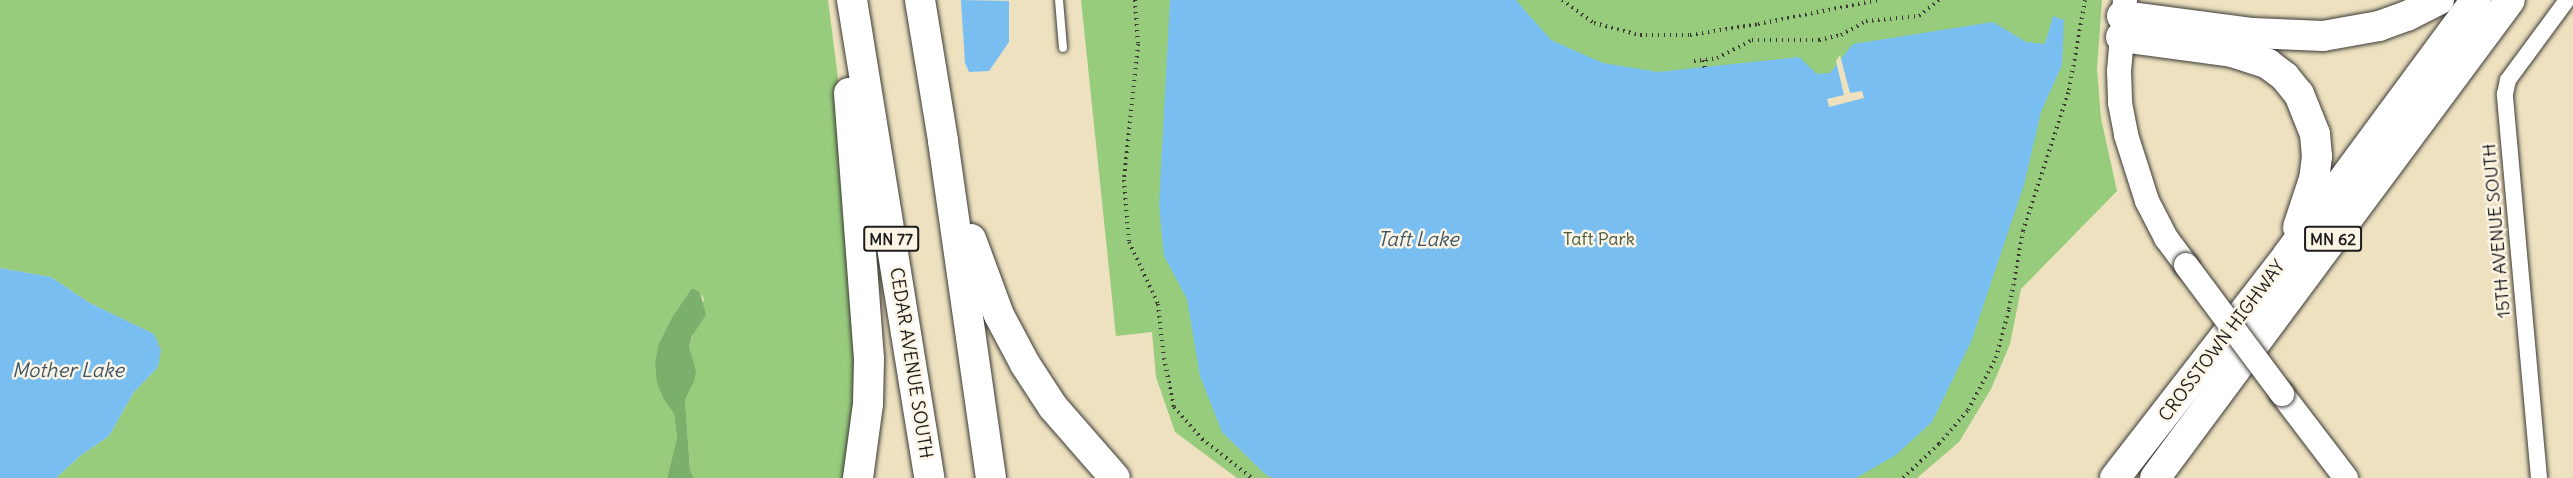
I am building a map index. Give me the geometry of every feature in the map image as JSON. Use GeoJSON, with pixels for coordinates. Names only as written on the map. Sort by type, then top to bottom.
{"type":"FeatureCollection","features":[{"type":"Feature","properties":{"kind":"highway"},"geometry":{"type":"LineString","coordinates":[[842,0],[868,339],[868,404],[858,478]]}},
{"type":"Feature","properties":{"kind":"highway","name":"CEDAR AVENUE SOUTH"},"geometry":{"type":"LineString","coordinates":[[852,0],[928,478]]}},
{"type":"Feature","properties":{"kind":"highway"},"geometry":{"type":"LineString","coordinates":[[920,0],[944,141],[991,478]]}},
{"type":"Feature","properties":{"kind":"highway"},"geometry":{"type":"LineString","coordinates":[[2123,18],[2253,33],[2323,36],[2379,26],[2407,16],[2439,0]]}},
{"type":"Feature","properties":{"kind":"highway","name":"CROSSTOWN HIGHWAY"},"geometry":{"type":"LineString","coordinates":[[2115,478],[2139,451],[2287,256],[2476,0]]}},
{"type":"Feature","properties":{"kind":"highway","name":"CROSSTOWN HIGHWAY"},"geometry":{"type":"LineString","coordinates":[[2155,478],[2510,0]]}},
{"type":"Feature","properties":{"kind":"highway"},"geometry":{"type":"LineString","coordinates":[[2123,18],[2253,57],[2285,77],[2299,94],[2315,134],[2317,156],[2312,187],[2287,256]]}},
{"type":"Feature","properties":{"kind":"highway"},"geometry":{"type":"LineString","coordinates":[[944,141],[973,245],[999,315],[1025,364],[1053,408],[1115,478]]}},
{"type":"Feature","properties":{"kind":"highway"},"geometry":{"type":"LineString","coordinates":[[2108,478],[2139,451]]}},
{"type":"Feature","properties":{"kind":"street","name":"15TH AVENUE SOUTH"},"geometry":{"type":"LineString","coordinates":[[2539,478],[2505,94],[2508,80],[2567,0]]}},
{"type":"Feature","properties":{"kind":"street"},"geometry":{"type":"LineString","coordinates":[[2123,18],[2120,104],[2135,170],[2147,201],[2166,238],[2346,478]]}},
{"type":"Feature","properties":{"kind":"lane"},"geometry":{"type":"LineString","coordinates":[[1059,0],[1063,48]]}},
{"type":"Feature","properties":{"kind":"path"},"geometry":{"type":"LineString","coordinates":[[1135,0],[1138,44],[1124,180],[1129,242],[1158,304],[1164,357],[1174,407],[1202,439],[1252,478]]}},
{"type":"Feature","properties":{"kind":"path"},"geometry":{"type":"LineString","coordinates":[[1562,0],[1594,23],[1640,34],[1690,35],[1878,0]]}},
{"type":"Feature","properties":{"kind":"path"},"geometry":{"type":"LineString","coordinates":[[1694,61],[1717,58],[1752,40],[1780,38],[1804,41],[1833,38],[1866,21],[1920,16],[1939,0]]}},
{"type":"Feature","properties":{"kind":"path"},"geometry":{"type":"LineString","coordinates":[[1903,478],[1939,444],[1968,410],[1996,358],[2026,221],[2069,90],[2085,0]]}},
{"type":"Feature","properties":{"kind":"path"},"geometry":{"type":"LineString","coordinates":[[1704,60],[1705,69]]}},
{"type":"Feature","properties":{"kind":"green space"},"geometry":{"type":"Polygon","coordinates":[[[0,0],[828,0],[851,180],[863,359],[848,478],[694,478],[690,470],[685,400],[694,382],[689,347],[704,299],[700,292],[692,288],[672,317],[659,343],[664,400],[674,414],[677,438],[667,478],[56,478],[80,456],[109,436],[134,392],[158,367],[154,334],[88,302],[51,277],[0,268],[0,0]]]}},
{"type":"Feature","properties":{"kind":"green space","name":"Taft Lake"},"geometry":{"type":"Polygon","coordinates":[[[1081,0],[2102,0],[2097,69],[2101,118],[2117,191],[2021,289],[2010,344],[1991,389],[1959,442],[1917,478],[1237,478],[1175,432],[1156,377],[1152,332],[1116,336],[1081,0]]]}},
{"type":"Feature","properties":{"kind":"green space"},"geometry":{"type":"Polygon","coordinates":[[[692,288],[700,292],[706,315],[692,336],[689,347],[696,371],[694,382],[685,400],[690,470],[694,478],[667,478],[677,438],[674,414],[664,400],[657,383],[655,363],[659,343],[672,317],[692,288]]]}},
{"type":"Feature","properties":{"kind":"water"},"geometry":{"type":"Polygon","coordinates":[[[961,0],[1009,1],[1009,42],[989,71],[969,72],[965,63],[961,0]]]}},
{"type":"Feature","properties":{"kind":"water","name":"Taft Lake"},"geometry":{"type":"Polygon","coordinates":[[[1170,0],[1516,0],[1551,40],[1603,63],[1658,72],[1799,57],[1817,74],[1830,73],[1853,44],[1993,22],[2026,42],[2045,44],[2053,16],[2064,20],[2062,65],[2041,112],[2024,185],[1971,342],[1932,422],[1896,455],[1856,478],[1272,478],[1222,432],[1200,376],[1187,299],[1164,256],[1159,205],[1170,0]]]}},
{"type":"Feature","properties":{"kind":"water","name":"Mother Lake"},"geometry":{"type":"Polygon","coordinates":[[[0,268],[51,277],[88,302],[154,334],[161,350],[158,367],[134,392],[109,436],[80,456],[56,478],[0,478],[0,268]]]}},
{"type":"Feature","properties":{"kind":"pier"},"geometry":{"type":"Polygon","coordinates":[[[1840,55],[1850,93],[1862,91],[1864,98],[1829,107],[1827,99],[1844,95],[1836,61],[1840,55]]]}},
{"type":"Feature","properties":{"kind":"park label","name":"Taft Park"},"geometry":{"type":"Point","coordinates":[1599,239]}}]}
